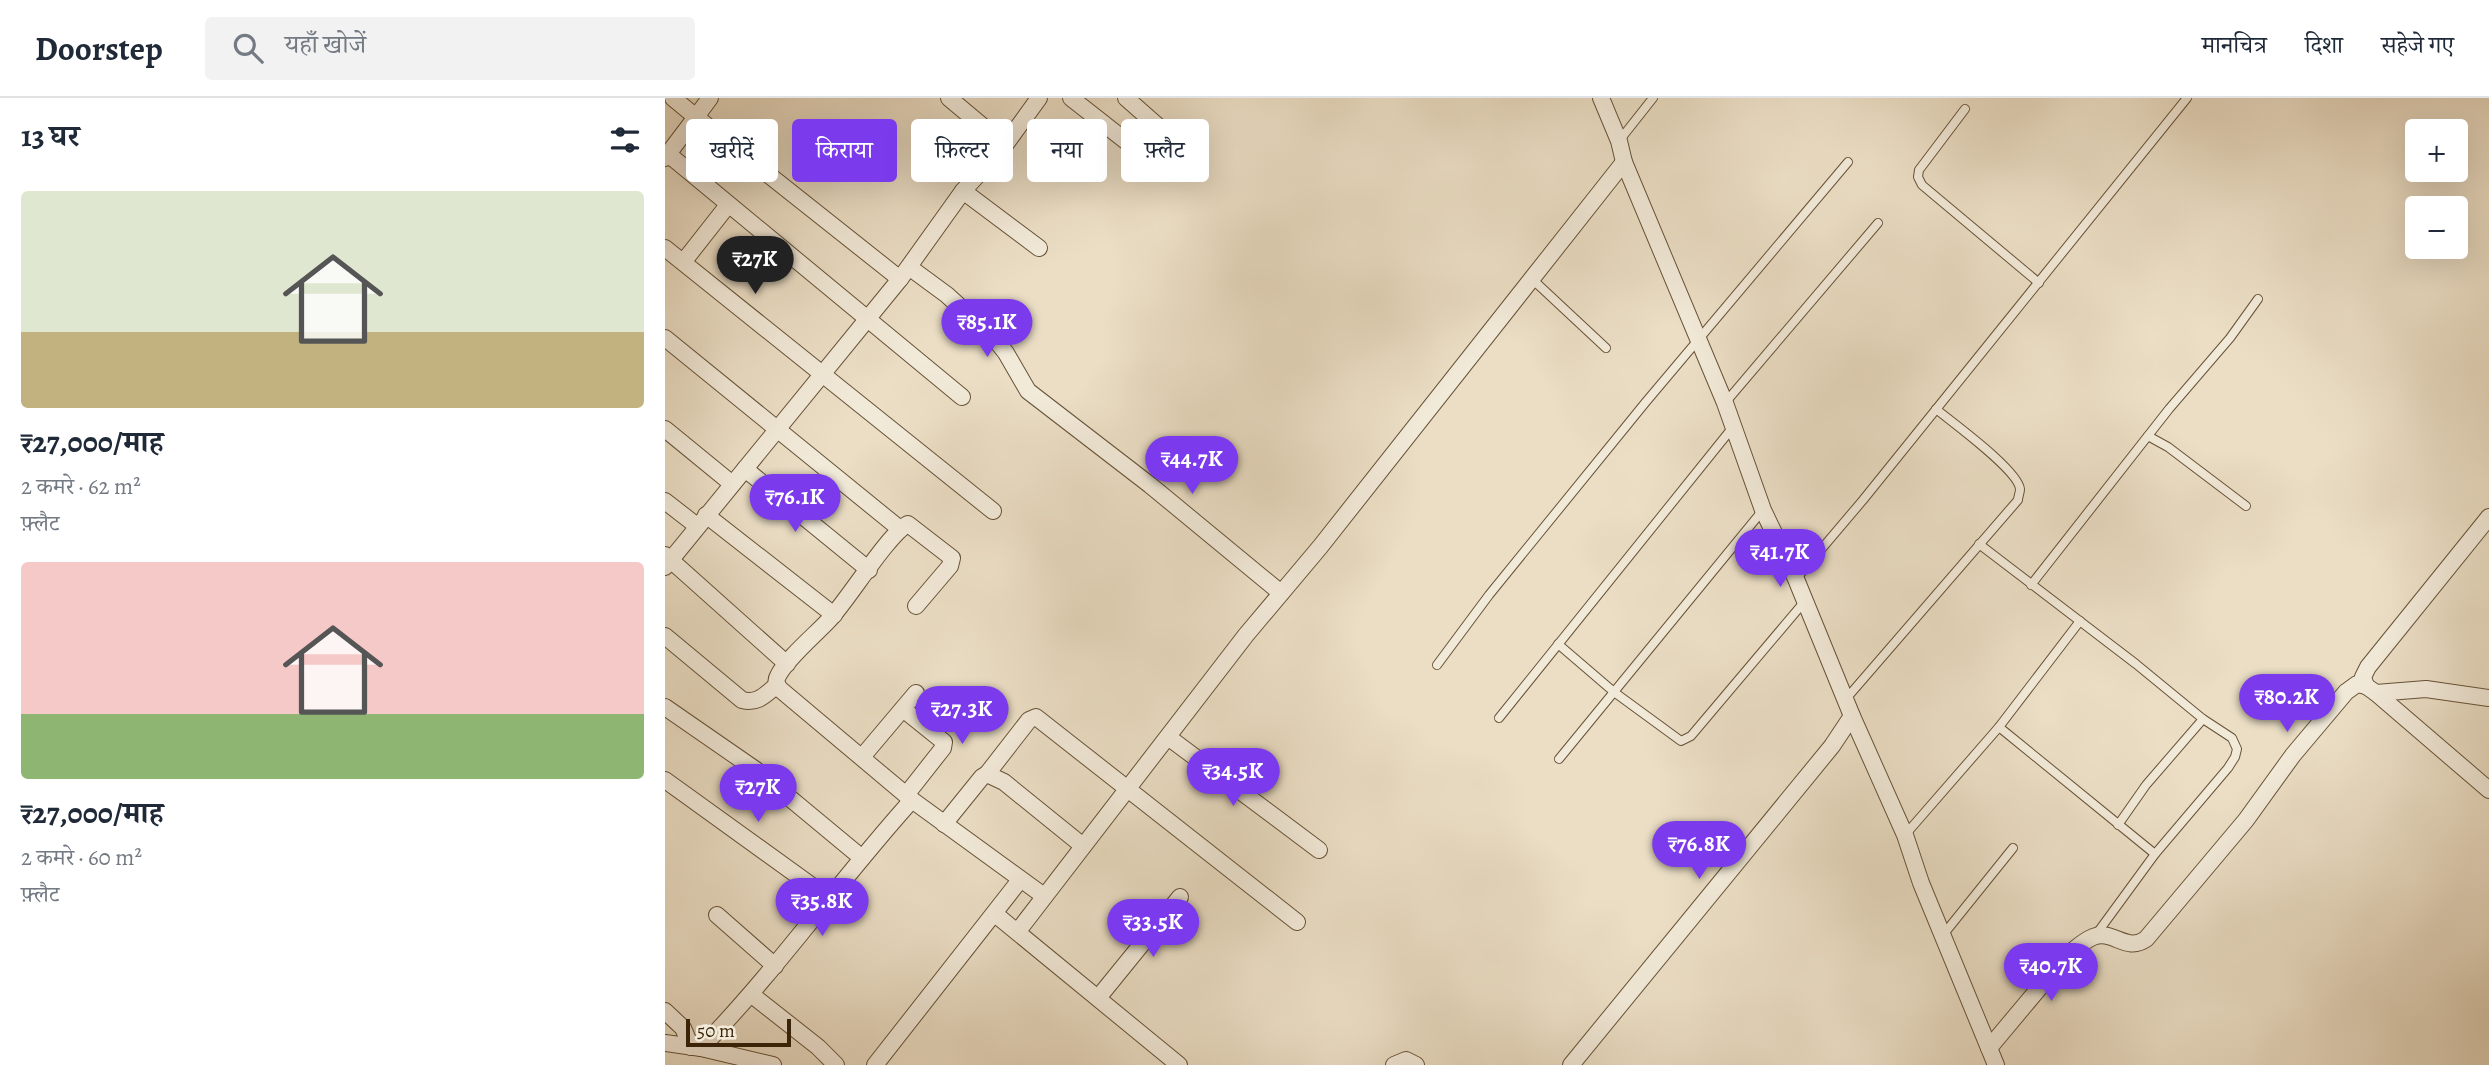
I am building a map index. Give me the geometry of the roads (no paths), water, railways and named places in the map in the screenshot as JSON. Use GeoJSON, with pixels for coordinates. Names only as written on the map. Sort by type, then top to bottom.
{"type":"FeatureCollection","features":[{"type":"Feature","properties":{"kind":"street"},"geometry":{"type":"LineString","coordinates":[[673,98],[904,273],[947,295],[995,339],[1028,391],[1150,485],[1281,593]]}},
{"type":"Feature","properties":{"kind":"street"},"geometry":{"type":"LineString","coordinates":[[710,98],[667,156],[962,397]]}},
{"type":"Feature","properties":{"kind":"street"},"geometry":{"type":"LineString","coordinates":[[950,98],[975,119]]}},
{"type":"Feature","properties":{"kind":"street"},"geometry":{"type":"LineString","coordinates":[[1013,134],[1039,98]]}},
{"type":"Feature","properties":{"kind":"street"},"geometry":{"type":"LineString","coordinates":[[1071,98],[1121,135]]}},
{"type":"Feature","properties":{"kind":"street"},"geometry":{"type":"LineString","coordinates":[[1601,98],[1619,141],[1624,162],[1725,403],[1763,510],[1796,579],[1845,700],[1905,835],[1921,883],[1996,1065]]}},
{"type":"Feature","properties":{"kind":"street"},"geometry":{"type":"LineString","coordinates":[[1138,104],[1152,119]]}},
{"type":"Feature","properties":{"kind":"street"},"geometry":{"type":"LineString","coordinates":[[1017,931],[1281,593],[1624,162]]}},
{"type":"Feature","properties":{"kind":"street"},"geometry":{"type":"LineString","coordinates":[[787,664],[667,561],[778,430],[904,273],[971,182]]}},
{"type":"Feature","properties":{"kind":"street"},"geometry":{"type":"LineString","coordinates":[[963,191],[1039,248]]}},
{"type":"Feature","properties":{"kind":"street"},"geometry":{"type":"LineString","coordinates":[[684,261],[728,205]]}},
{"type":"Feature","properties":{"kind":"street"},"geometry":{"type":"LineString","coordinates":[[665,248],[993,511]]}},
{"type":"Feature","properties":{"kind":"street"},"geometry":{"type":"LineString","coordinates":[[665,338],[900,529]]}},
{"type":"Feature","properties":{"kind":"street"},"geometry":{"type":"LineString","coordinates":[[665,429],[731,483]]}},
{"type":"Feature","properties":{"kind":"street"},"geometry":{"type":"LineString","coordinates":[[745,469],[869,570]]}},
{"type":"Feature","properties":{"kind":"street"},"geometry":{"type":"LineString","coordinates":[[665,500],[702,521],[834,615]]}},
{"type":"Feature","properties":{"kind":"street"},"geometry":{"type":"LineString","coordinates":[[2489,517],[2368,667],[2364,677],[2371,689],[2489,790]]}},
{"type":"Feature","properties":{"kind":"street"},"geometry":{"type":"LineString","coordinates":[[916,606],[950,566],[952,558],[908,524],[900,529],[834,615],[787,664],[777,677],[777,685],[909,798],[1044,896]]}},
{"type":"Feature","properties":{"kind":"street"},"geometry":{"type":"LineString","coordinates":[[665,636],[742,700],[759,700],[777,685]]}},
{"type":"Feature","properties":{"kind":"street"},"geometry":{"type":"LineString","coordinates":[[1989,1048],[2066,957],[2095,936],[2112,937],[2129,944],[2138,944],[2146,939],[2246,820],[2293,755],[2346,692],[2357,684],[2371,689],[2426,688],[2489,698]]}},
{"type":"Feature","properties":{"kind":"street"},"geometry":{"type":"LineString","coordinates":[[862,757],[916,693]]}},
{"type":"Feature","properties":{"kind":"street"},"geometry":{"type":"LineString","coordinates":[[665,707],[756,770],[862,858]]}},
{"type":"Feature","properties":{"kind":"street"},"geometry":{"type":"LineString","coordinates":[[696,1048],[752,995],[909,798],[943,748],[944,742],[903,709]]}},
{"type":"Feature","properties":{"kind":"street"},"geometry":{"type":"LineString","coordinates":[[944,824],[1034,716],[1297,922]]}},
{"type":"Feature","properties":{"kind":"street"},"geometry":{"type":"LineString","coordinates":[[1571,1065],[1832,746],[1852,716]]}},
{"type":"Feature","properties":{"kind":"street"},"geometry":{"type":"LineString","coordinates":[[1168,737],[1319,850]]}},
{"type":"Feature","properties":{"kind":"street"},"geometry":{"type":"LineString","coordinates":[[987,774],[1004,782],[1083,846]]}},
{"type":"Feature","properties":{"kind":"street"},"geometry":{"type":"LineString","coordinates":[[665,780],[830,899]]}},
{"type":"Feature","properties":{"kind":"street"},"geometry":{"type":"LineString","coordinates":[[876,1065],[1020,880]]}},
{"type":"Feature","properties":{"kind":"street"},"geometry":{"type":"LineString","coordinates":[[1098,998],[1180,897]]}},
{"type":"Feature","properties":{"kind":"street"},"geometry":{"type":"LineString","coordinates":[[995,914],[1179,1065]]}},
{"type":"Feature","properties":{"kind":"street"},"geometry":{"type":"LineString","coordinates":[[717,915],[775,966]]}},
{"type":"Feature","properties":{"kind":"street"},"geometry":{"type":"LineString","coordinates":[[752,995],[810,1040],[836,1065]]}},
{"type":"Feature","properties":{"kind":"street"},"geometry":{"type":"LineString","coordinates":[[665,1011],[683,1028],[696,1048]]}},
{"type":"Feature","properties":{"kind":"street"},"geometry":{"type":"LineString","coordinates":[[665,1043],[773,1065]]}},
{"type":"Feature","properties":{"kind":"street"},"geometry":{"type":"LineString","coordinates":[[1394,1065],[1406,1060],[1416,1065]]}},
{"type":"Feature","properties":{"kind":"lane"},"geometry":{"type":"LineString","coordinates":[[1619,141],[1653,98]]}},
{"type":"Feature","properties":{"kind":"lane"},"geometry":{"type":"LineString","coordinates":[[1796,579],[2187,98]]}},
{"type":"Feature","properties":{"kind":"lane"},"geometry":{"type":"LineString","coordinates":[[1965,109],[1919,170],[1918,177],[1922,185],[2039,283]]}},
{"type":"Feature","properties":{"kind":"lane"},"geometry":{"type":"LineString","coordinates":[[1437,665],[1489,595],[1848,162]]}},
{"type":"Feature","properties":{"kind":"lane"},"geometry":{"type":"LineString","coordinates":[[1725,403],[1878,223]]}},
{"type":"Feature","properties":{"kind":"lane"},"geometry":{"type":"LineString","coordinates":[[1531,278],[1607,348]]}},
{"type":"Feature","properties":{"kind":"lane"},"geometry":{"type":"LineString","coordinates":[[2031,585],[2148,436],[2230,338],[2258,299]]}},
{"type":"Feature","properties":{"kind":"lane"},"geometry":{"type":"LineString","coordinates":[[1845,700],[2018,500],[2020,488],[2015,478],[2000,462],[1936,409]]}},
{"type":"Feature","properties":{"kind":"lane"},"geometry":{"type":"LineString","coordinates":[[1499,718],[1733,427]]}},
{"type":"Feature","properties":{"kind":"lane"},"geometry":{"type":"LineString","coordinates":[[2148,436],[2168,447],[2246,506]]}},
{"type":"Feature","properties":{"kind":"lane"},"geometry":{"type":"LineString","coordinates":[[1559,759],[1763,510]]}},
{"type":"Feature","properties":{"kind":"lane"},"geometry":{"type":"LineString","coordinates":[[1979,544],[2203,719],[2232,738],[2237,749],[2235,757],[2155,855],[2095,936]]}},
{"type":"Feature","properties":{"kind":"lane"},"geometry":{"type":"LineString","coordinates":[[1558,644],[1614,692],[1675,738],[1687,740],[1805,601]]}},
{"type":"Feature","properties":{"kind":"lane"},"geometry":{"type":"LineString","coordinates":[[1905,835],[1999,727],[2080,621]]}},
{"type":"Feature","properties":{"kind":"lane"},"geometry":{"type":"LineString","coordinates":[[2118,825],[2146,785],[2203,719]]}},
{"type":"Feature","properties":{"kind":"lane"},"geometry":{"type":"LineString","coordinates":[[1999,727],[2155,855]]}},
{"type":"Feature","properties":{"kind":"lane"},"geometry":{"type":"LineString","coordinates":[[1943,935],[2013,848]]}}]}
